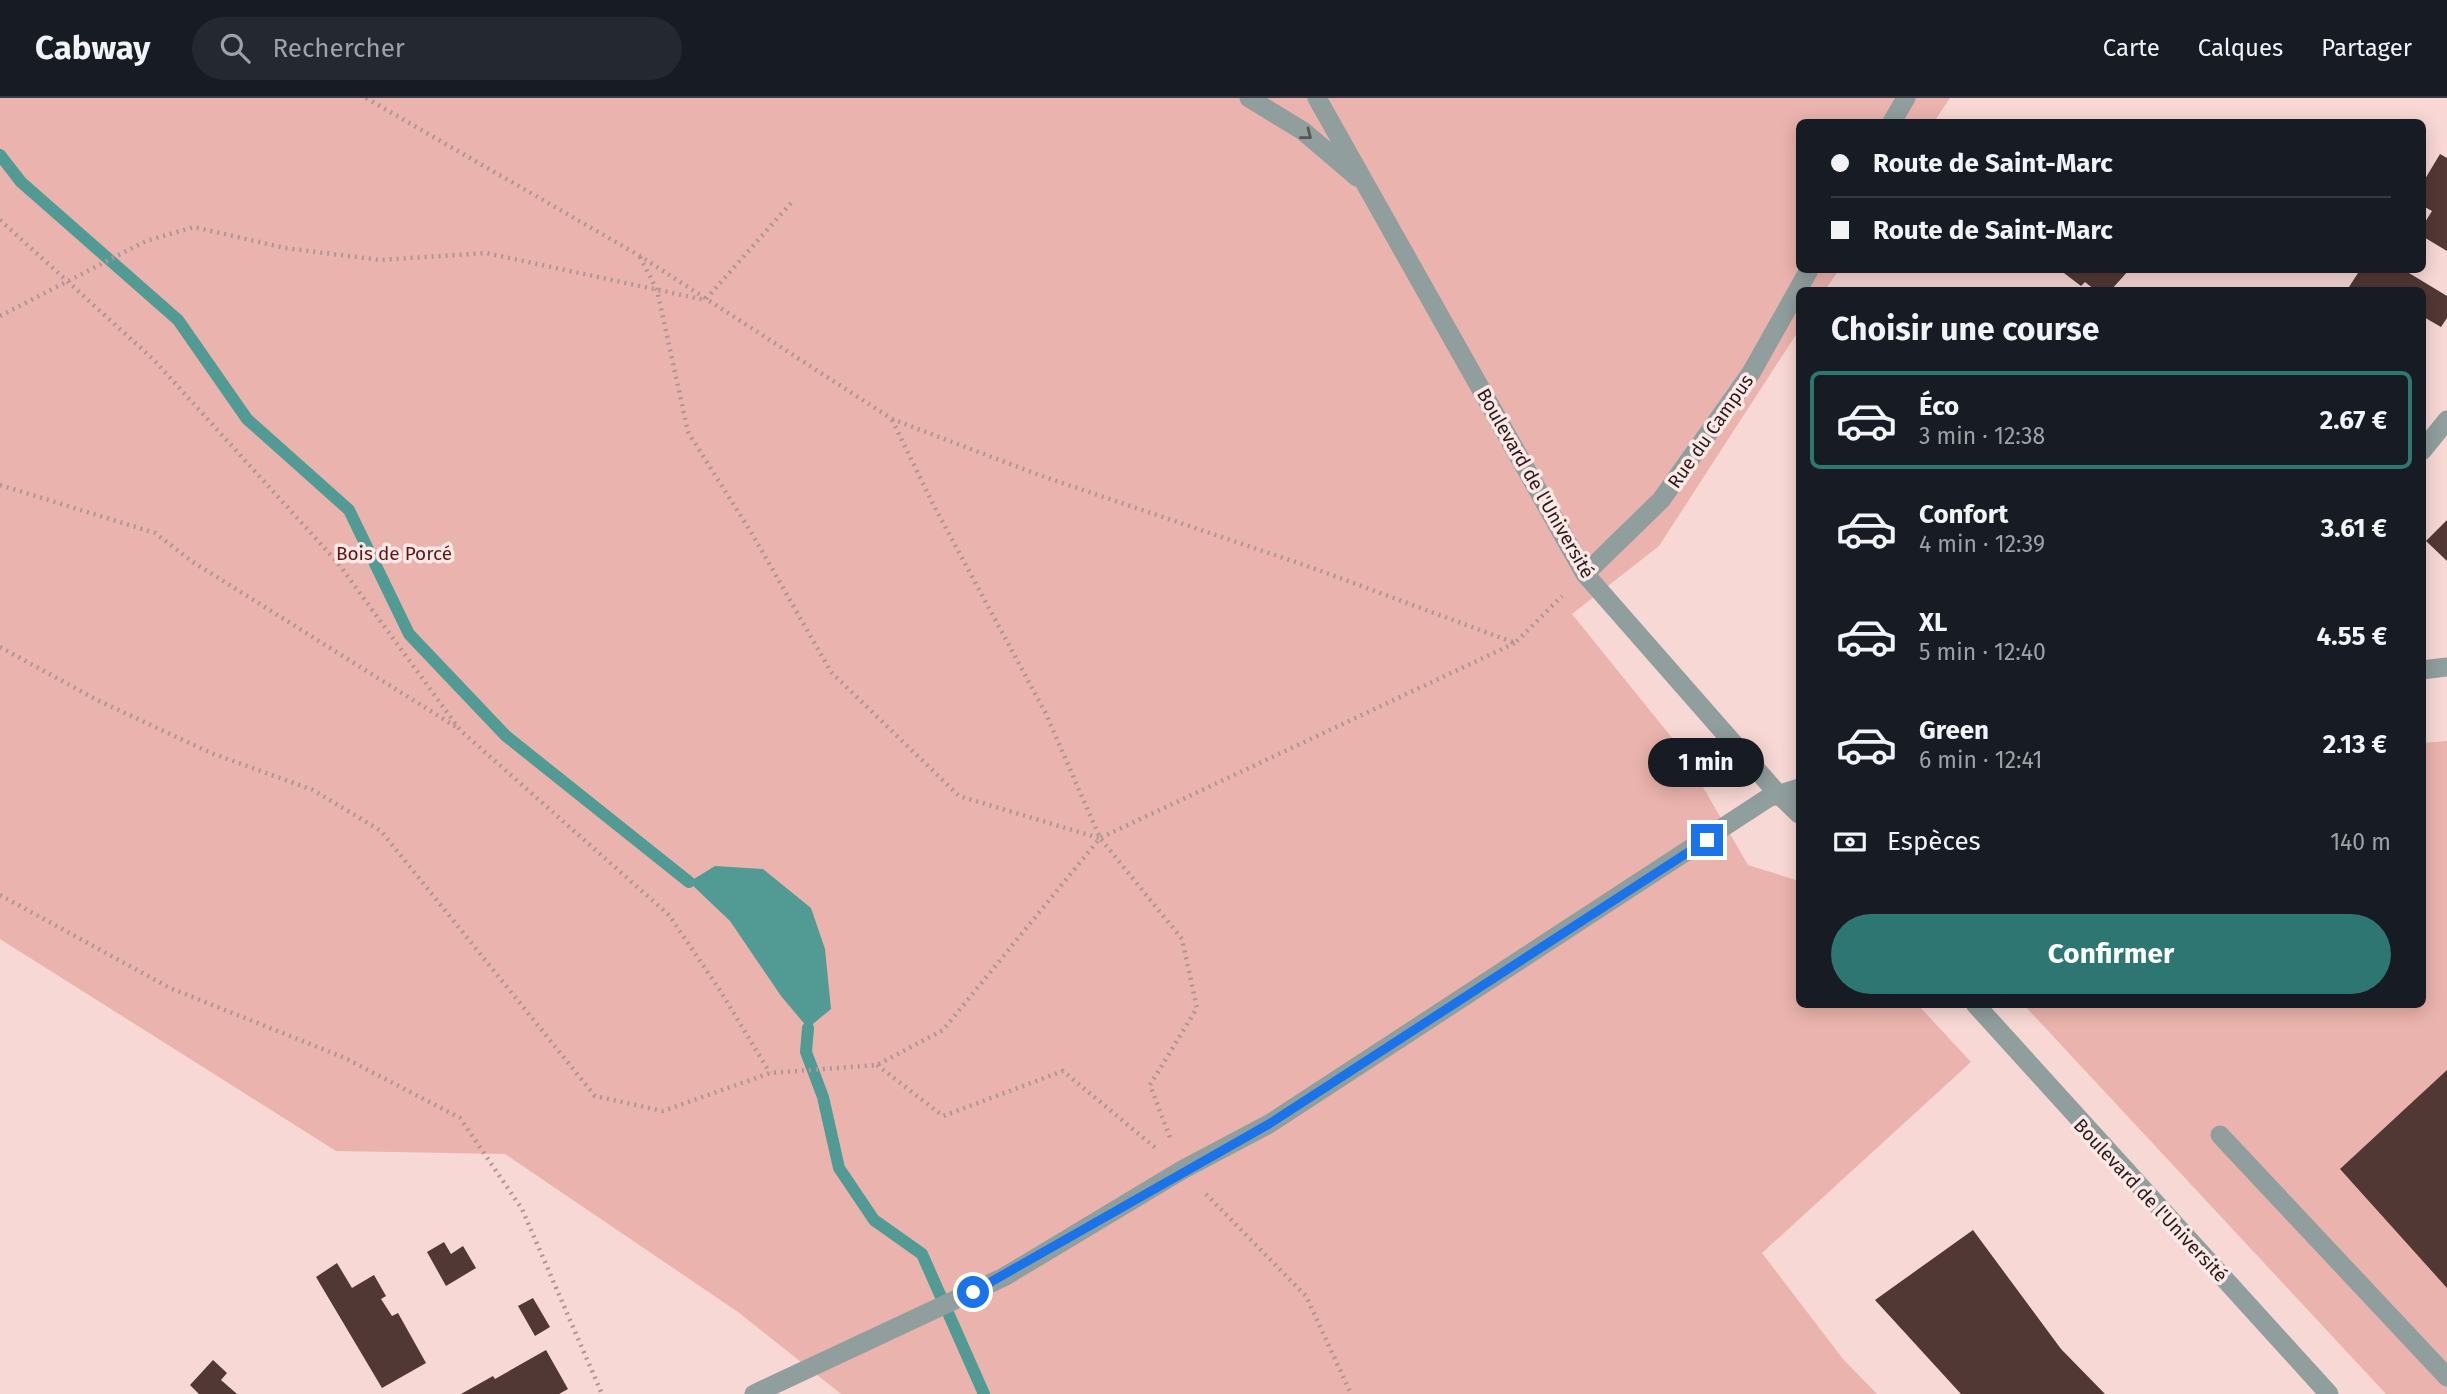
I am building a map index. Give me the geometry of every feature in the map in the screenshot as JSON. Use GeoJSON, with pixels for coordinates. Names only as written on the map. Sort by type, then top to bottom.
{"type":"FeatureCollection","features":[{"type":"Feature","properties":{"kind":"street","name":"Boulevard de l'Université"},"geometry":{"type":"LineString","coordinates":[[1249,98],[1303,131],[1368,187]]}},
{"type":"Feature","properties":{"kind":"street","name":"Boulevard de l'Université"},"geometry":{"type":"LineString","coordinates":[[1317,98],[1586,574],[1778,794],[1796,811]]}},
{"type":"Feature","properties":{"kind":"street"},"geometry":{"type":"LineString","coordinates":[[1894,119],[1906,98]]}},
{"type":"Feature","properties":{"kind":"street","name":"Rue du Campus"},"geometry":{"type":"LineString","coordinates":[[1586,574],[1661,500],[1751,373],[1796,293]]}},
{"type":"Feature","properties":{"kind":"street"},"geometry":{"type":"LineString","coordinates":[[2426,446],[2447,421]]}},
{"type":"Feature","properties":{"kind":"street"},"geometry":{"type":"LineString","coordinates":[[2426,670],[2447,667]]}},
{"type":"Feature","properties":{"kind":"street"},"geometry":{"type":"LineString","coordinates":[[754,1394],[991,1284],[1182,1170],[1269,1124],[1778,794],[1796,789]]}},
{"type":"Feature","properties":{"kind":"street","name":"Boulevard de l'Université"},"geometry":{"type":"LineString","coordinates":[[1979,1008],[2329,1394]]}},
{"type":"Feature","properties":{"kind":"street"},"geometry":{"type":"LineString","coordinates":[[2220,1135],[2447,1377]]}},
{"type":"Feature","properties":{"kind":"path"},"geometry":{"type":"LineString","coordinates":[[366,98],[640,256],[892,419],[1039,475],[1313,568],[1515,643]]}},
{"type":"Feature","properties":{"kind":"path"},"geometry":{"type":"LineString","coordinates":[[705,300],[792,203]]}},
{"type":"Feature","properties":{"kind":"path"},"geometry":{"type":"LineString","coordinates":[[0,220],[154,360],[338,563],[460,730]]}},
{"type":"Feature","properties":{"kind":"path"},"geometry":{"type":"LineString","coordinates":[[0,316],[146,241],[194,227],[285,248],[380,260],[485,253],[705,300]]}},
{"type":"Feature","properties":{"kind":"path"},"geometry":{"type":"LineString","coordinates":[[640,256],[657,290],[688,432],[754,537],[831,672],[959,796],[1100,838]]}},
{"type":"Feature","properties":{"kind":"path"},"geometry":{"type":"LineString","coordinates":[[892,419],[934,506],[1045,712],[1100,838],[1182,939],[1197,1008],[1150,1085],[1182,1170]]}},
{"type":"Feature","properties":{"kind":"path"},"geometry":{"type":"LineString","coordinates":[[0,485],[155,533],[193,562],[460,730],[669,915],[721,992],[770,1073]]}},
{"type":"Feature","properties":{"kind":"path"},"geometry":{"type":"LineString","coordinates":[[0,647],[97,700],[211,753],[313,790],[381,831],[595,1096],[663,1111],[770,1073],[877,1065],[943,1030],[1100,838],[1515,643],[1586,574]]}},
{"type":"Feature","properties":{"kind":"path"},"geometry":{"type":"LineString","coordinates":[[0,895],[170,988],[345,1058],[460,1118],[522,1209],[602,1394]]}},
{"type":"Feature","properties":{"kind":"path"},"geometry":{"type":"LineString","coordinates":[[877,1065],[943,1116],[1063,1071],[1182,1170],[1306,1296],[1352,1394]]}},
{"type":"Feature","properties":{"kind":"green space","name":"Bois de Porcé"},"geometry":{"type":"Polygon","coordinates":[[[0,98],[1950,98],[1936,119],[1796,119],[1796,273],[1837,273],[1827,287],[1796,287],[1796,335],[1659,546],[1572,614],[1681,749],[1748,865],[1796,880],[1796,1008],[1921,1008],[1971,1062],[1762,1253],[1843,1359],[1877,1394],[841,1394],[738,1312],[505,1154],[336,1151],[0,939],[0,98]]]}},
{"type":"Feature","properties":{"kind":"green space"},"geometry":{"type":"Polygon","coordinates":[[[2447,741],[2447,1394],[2386,1394],[2027,1008],[2426,1008],[2426,743],[2447,741]]]}},
{"type":"Feature","properties":{"kind":"water"},"geometry":{"type":"Polygon","coordinates":[[[715,866],[763,869],[811,908],[825,949],[831,1009],[808,1028],[781,996],[730,921],[689,882],[715,866]]]}},
{"type":"Feature","properties":{"kind":"building"},"geometry":{"type":"Polygon","coordinates":[[[2440,154],[2447,158],[2447,251],[2426,238],[2426,221],[2432,211],[2426,208],[2426,177],[2440,154]]]}},
{"type":"Feature","properties":{"kind":"building"},"geometry":{"type":"Polygon","coordinates":[[[2064,273],[2126,273],[2114,287],[2091,287],[2085,282],[2081,286],[2064,273]]]}},
{"type":"Feature","properties":{"kind":"building"},"geometry":{"type":"Polygon","coordinates":[[[2358,273],[2409,273],[2447,296],[2447,318],[2441,327],[2426,318],[2426,287],[2349,287],[2358,273]]]}},
{"type":"Feature","properties":{"kind":"building"},"geometry":{"type":"Polygon","coordinates":[[[2447,520],[2447,561],[2426,541],[2447,520]]]}},
{"type":"Feature","properties":{"kind":"building"},"geometry":{"type":"Polygon","coordinates":[[[2447,1070],[2447,1288],[2340,1169],[2447,1070]]]}},
{"type":"Feature","properties":{"kind":"building"},"geometry":{"type":"Polygon","coordinates":[[[1973,1230],[2061,1349],[2105,1394],[1961,1394],[1875,1300],[1973,1230]]]}},
{"type":"Feature","properties":{"kind":"building"},"geometry":{"type":"Polygon","coordinates":[[[444,1242],[451,1254],[463,1246],[476,1268],[446,1286],[427,1252],[444,1242]]]}},
{"type":"Feature","properties":{"kind":"building"},"geometry":{"type":"Polygon","coordinates":[[[337,1263],[352,1288],[374,1275],[386,1296],[381,1299],[392,1316],[398,1313],[426,1363],[382,1388],[316,1277],[337,1263]]]}},
{"type":"Feature","properties":{"kind":"building"},"geometry":{"type":"Polygon","coordinates":[[[533,1298],[550,1327],[535,1336],[518,1306],[533,1298]]]}},
{"type":"Feature","properties":{"kind":"building"},"geometry":{"type":"Polygon","coordinates":[[[546,1350],[568,1389],[559,1394],[461,1394],[493,1376],[495,1379],[546,1350]]]}},
{"type":"Feature","properties":{"kind":"building"},"geometry":{"type":"Polygon","coordinates":[[[213,1360],[227,1373],[221,1380],[237,1394],[199,1394],[190,1385],[213,1360]]]}},
{"type":"Feature","properties":{"kind":"waterway"},"geometry":{"type":"LineString","coordinates":[[0,155],[21,182],[178,320],[247,419],[349,510],[409,634],[506,736],[689,882]]}},
{"type":"Feature","properties":{"kind":"waterway"},"geometry":{"type":"LineString","coordinates":[[808,1028],[806,1052],[823,1097],[839,1168],[874,1220],[922,1254],[984,1394]]}},
{"type":"Feature","properties":{"kind":"route"},"geometry":{"type":"LineString","coordinates":[[973,1292],[1003,1278],[1182,1170],[1269,1124],[1335,1078],[1707,840]]}}]}
